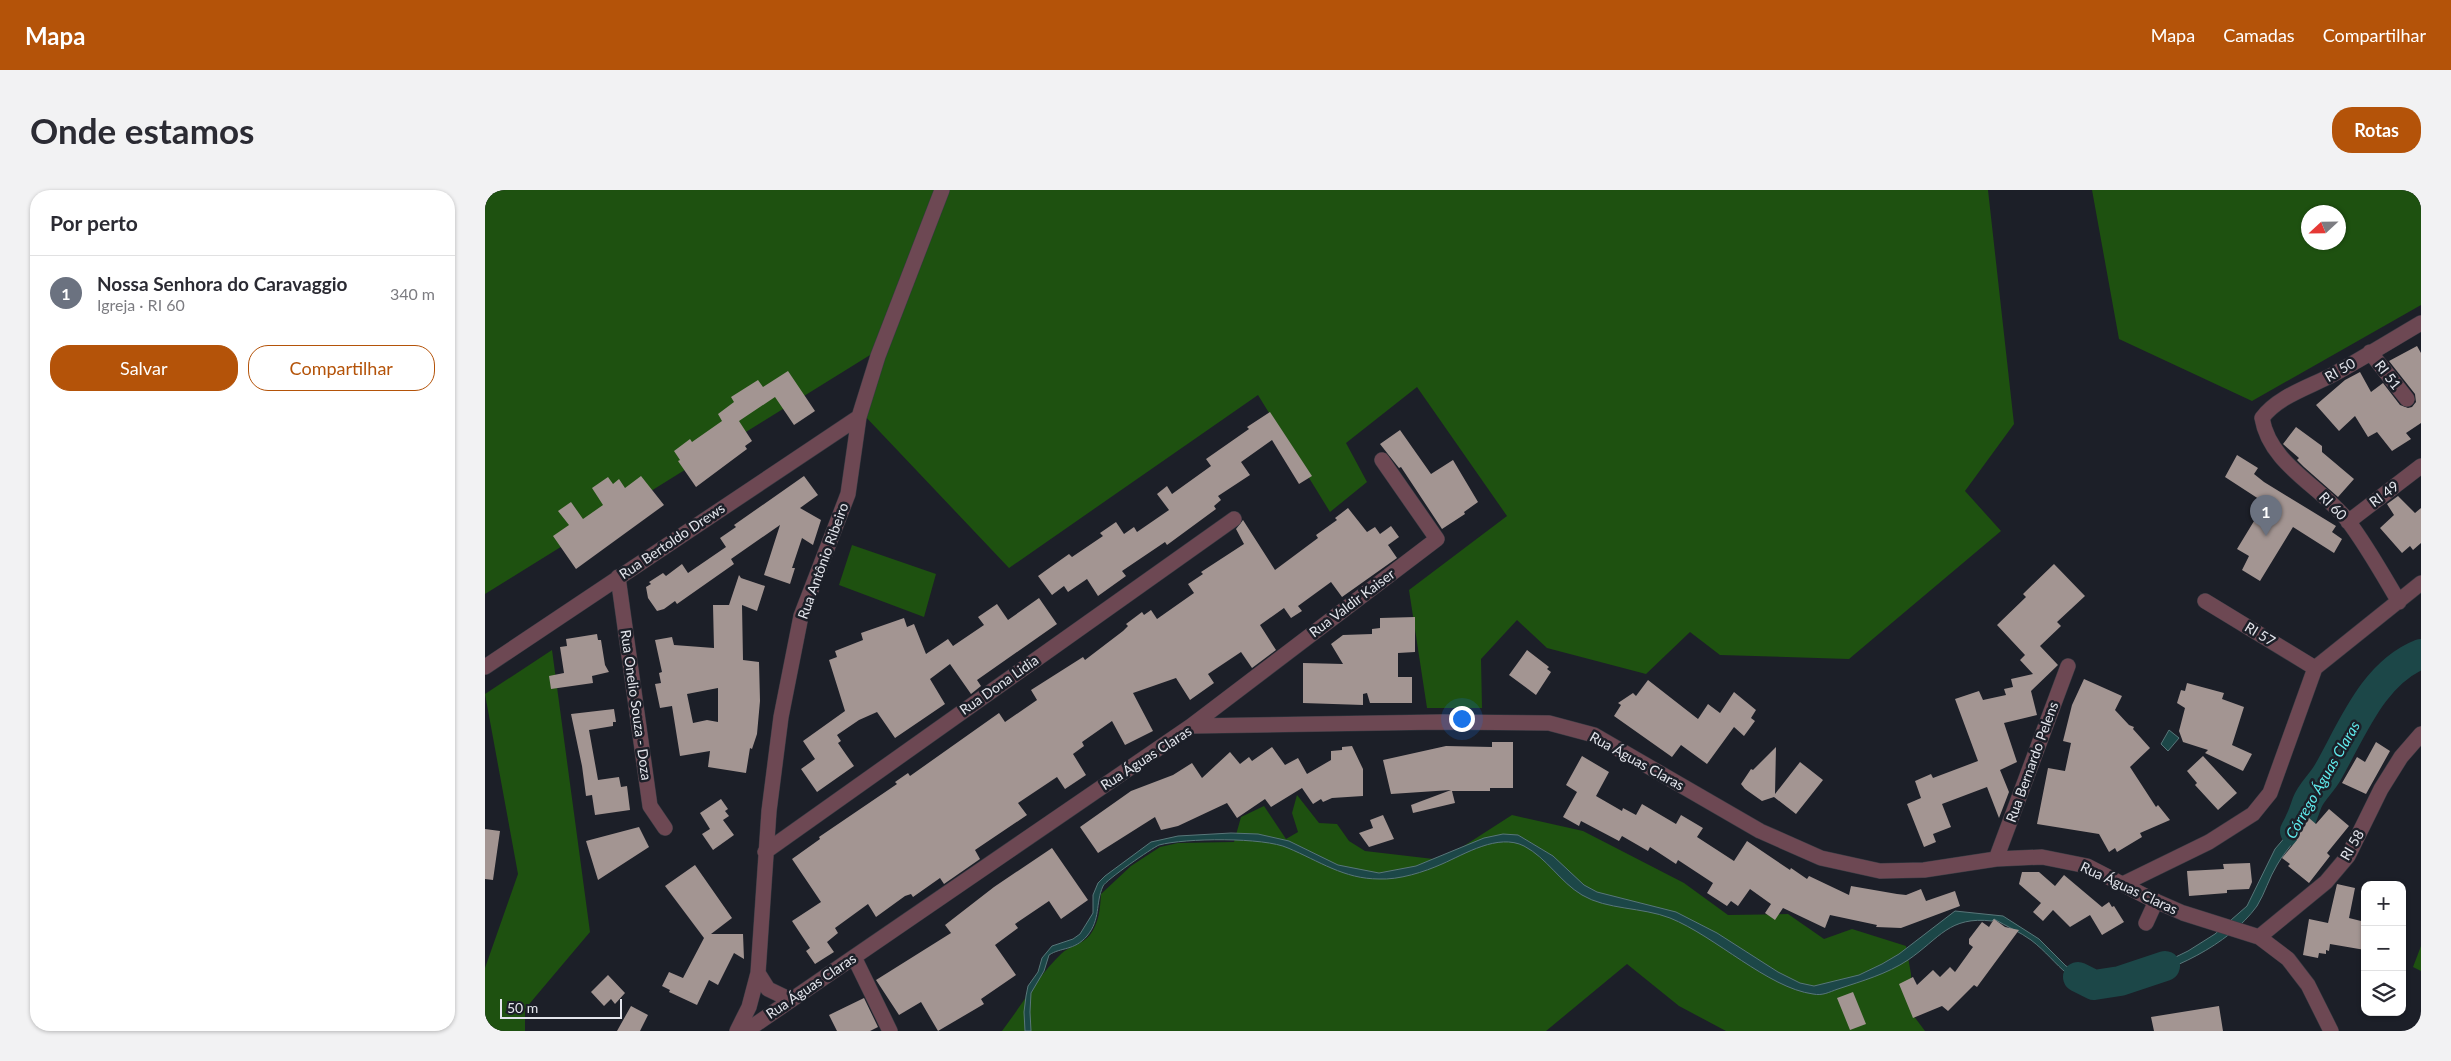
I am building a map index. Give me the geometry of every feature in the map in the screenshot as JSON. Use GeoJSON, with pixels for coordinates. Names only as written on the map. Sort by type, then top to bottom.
{"type":"FeatureCollection","features":[{"type":"Feature","properties":{"kind":"street","name":"Rua Antônio Ribeiro"},"geometry":{"type":"LineString","coordinates":[[737,1031],[749,1007],[758,973],[765,852],[781,717],[801,616],[848,494],[859,417],[878,356],[942,190]]}},
{"type":"Feature","properties":{"kind":"street","name":"RI 50"},"geometry":{"type":"LineString","coordinates":[[2262,418],[2267,410],[2335,374],[2421,323]]}},
{"type":"Feature","properties":{"kind":"street","name":"RI 51"},"geometry":{"type":"LineString","coordinates":[[2370,352],[2407,399]]}},
{"type":"Feature","properties":{"kind":"street","name":"Rua Bertoldo Drews"},"geometry":{"type":"LineString","coordinates":[[485,667],[859,417]]}},
{"type":"Feature","properties":{"kind":"street","name":"RI 60"},"geometry":{"type":"LineString","coordinates":[[2262,418],[2264,434],[2275,452],[2334,505],[2349,522],[2399,602]]}},
{"type":"Feature","properties":{"kind":"street","name":"Rua Valdir Kaiser"},"geometry":{"type":"LineString","coordinates":[[1191,726],[1437,539],[1381,460]]}},
{"type":"Feature","properties":{"kind":"street","name":"RI 49"},"geometry":{"type":"LineString","coordinates":[[2349,522],[2421,466]]}},
{"type":"Feature","properties":{"kind":"street","name":"Rua Dona Lidia"},"geometry":{"type":"LineString","coordinates":[[765,852],[1234,519]]}},
{"type":"Feature","properties":{"kind":"street","name":"Rua Onelio Souza - Doza"},"geometry":{"type":"LineString","coordinates":[[618,577],[650,806],[665,828]]}},
{"type":"Feature","properties":{"kind":"street"},"geometry":{"type":"LineString","coordinates":[[2123,884],[2209,842],[2253,814],[2270,793],[2315,668],[2421,583]]}},
{"type":"Feature","properties":{"kind":"street","name":"RI 57"},"geometry":{"type":"LineString","coordinates":[[2205,600],[2315,668]]}},
{"type":"Feature","properties":{"kind":"street","name":"Rua Bernardo Pelens"},"geometry":{"type":"LineString","coordinates":[[1996,859],[2068,666]]}},
{"type":"Feature","properties":{"kind":"street","name":"Rua Águas Claras"},"geometry":{"type":"LineString","coordinates":[[746,1031],[1191,726],[1549,723],[1594,735],[1760,830],[1821,858],[1880,871],[1924,870],[1996,859],[2042,857],[2067,860],[2087,866],[2156,901],[2217,925],[2259,938],[2287,959],[2308,985],[2331,1031]]}},
{"type":"Feature","properties":{"kind":"street","name":"RI 58"},"geometry":{"type":"LineString","coordinates":[[2259,938],[2326,882],[2348,856],[2381,789],[2401,756],[2421,734]]}},
{"type":"Feature","properties":{"kind":"street"},"geometry":{"type":"LineString","coordinates":[[2146,923],[2156,901]]}},
{"type":"Feature","properties":{"kind":"street"},"geometry":{"type":"LineString","coordinates":[[854,957],[890,1031]]}},
{"type":"Feature","properties":{"kind":"street"},"geometry":{"type":"LineString","coordinates":[[758,973],[768,989],[791,1000]]}},
{"type":"Feature","properties":{"kind":"green space"},"geometry":{"type":"Polygon","coordinates":[[[485,190],[1988,190],[2014,424],[1965,491],[2001,531],[1849,659],[1720,655],[1690,632],[1646,674],[1547,648],[1517,620],[1481,659],[1482,708],[1427,708],[1409,590],[1507,516],[1417,387],[1346,443],[1367,482],[1330,512],[1258,395],[1009,568],[863,414],[883,347],[485,594],[485,190]]]}},
{"type":"Feature","properties":{"kind":"green space"},"geometry":{"type":"Polygon","coordinates":[[[2092,190],[2421,190],[2421,305],[2252,401],[2119,339],[2092,190]]]}},
{"type":"Feature","properties":{"kind":"green space"},"geometry":{"type":"Polygon","coordinates":[[[852,545],[936,574],[924,617],[839,585],[852,545]]]}},
{"type":"Feature","properties":{"kind":"green space"},"geometry":{"type":"Polygon","coordinates":[[[552,650],[590,932],[525,1009],[525,1031],[485,1031],[485,968],[518,874],[485,694],[552,650]]]}},
{"type":"Feature","properties":{"kind":"green space"},"geometry":{"type":"Polygon","coordinates":[[[1297,795],[1319,823],[1337,824],[1349,841],[1365,851],[1442,860],[1512,815],[1583,831],[1684,883],[1728,915],[1788,914],[1824,939],[1852,929],[1906,946],[1911,974],[1913,1015],[1925,1031],[1726,1031],[1679,1006],[1627,964],[1546,1031],[1002,1031],[1053,962],[1064,951],[1090,935],[1099,916],[1101,894],[1131,866],[1160,847],[1178,843],[1234,842],[1241,817],[1264,806],[1286,839],[1298,832],[1292,813],[1297,795]]]}},
{"type":"Feature","properties":{"kind":"green space"},"geometry":{"type":"Polygon","coordinates":[[[2421,946],[2421,971],[2413,967],[2421,946]]]}},
{"type":"Feature","properties":{"kind":"shaded area"},"geometry":{"type":"Polygon","coordinates":[[[2169,730],[2179,738],[2168,751],[2161,744],[2169,730]]]}},
{"type":"Feature","properties":{"kind":"shaded area"},"geometry":{"type":"Polygon","coordinates":[[[2311,796],[2308,803],[2309,813],[2293,837],[2295,840],[2277,865],[2257,906],[2245,920],[2214,945],[2197,955],[2160,972],[2124,983],[2128,975],[2155,967],[2188,951],[2215,934],[2247,906],[2275,849],[2298,822],[2306,800],[2311,796]]]}},
{"type":"Feature","properties":{"kind":"shaded area"},"geometry":{"type":"Polygon","coordinates":[[[1231,833],[1258,834],[1289,841],[1338,865],[1379,873],[1416,866],[1484,838],[1503,834],[1518,835],[1553,856],[1584,885],[1597,892],[1676,912],[1717,933],[1778,972],[1800,983],[1814,986],[1859,975],[1882,964],[1899,954],[1955,911],[2003,916],[2039,939],[2066,966],[2092,980],[2118,978],[2114,985],[2099,986],[2076,980],[2031,940],[1994,919],[1992,921],[1977,920],[1955,925],[1908,960],[1892,969],[1826,993],[1813,994],[1796,990],[1778,982],[1687,926],[1670,918],[1659,914],[1613,906],[1582,895],[1567,884],[1540,857],[1524,846],[1514,843],[1493,843],[1471,850],[1419,873],[1403,877],[1379,879],[1343,873],[1277,844],[1243,840],[1205,840],[1159,845],[1129,864],[1103,886],[1094,924],[1087,936],[1077,944],[1049,955],[1044,971],[1031,993],[1031,1031],[1025,1031],[1024,1012],[1028,986],[1038,972],[1042,958],[1052,946],[1073,939],[1080,934],[1093,913],[1093,895],[1098,883],[1105,876],[1151,842],[1178,836],[1231,833]]]}},
{"type":"Feature","properties":{"kind":"building"},"geometry":{"type":"Polygon","coordinates":[[[2417,346],[2421,353],[2421,423],[2406,433],[2411,439],[2392,451],[2377,432],[2368,437],[2355,416],[2339,431],[2316,405],[2345,380],[2360,372],[2371,392],[2383,383],[2400,405],[2408,408],[2412,407],[2416,402],[2415,394],[2389,361],[2417,346]]]}},
{"type":"Feature","properties":{"kind":"building"},"geometry":{"type":"Polygon","coordinates":[[[788,371],[815,411],[794,425],[775,397],[739,421],[752,441],[745,446],[747,449],[696,487],[678,461],[680,460],[674,451],[690,439],[692,442],[722,421],[718,414],[734,402],[731,397],[758,380],[763,387],[788,371]]]}},
{"type":"Feature","properties":{"kind":"building"},"geometry":{"type":"Polygon","coordinates":[[[1270,412],[1312,476],[1299,484],[1272,440],[1241,462],[1250,475],[1218,496],[1221,500],[1214,506],[1216,509],[1167,545],[1165,542],[1122,571],[1126,576],[1098,596],[1087,579],[1068,592],[1064,586],[1052,595],[1038,576],[1069,554],[1072,557],[1103,536],[1100,533],[1116,522],[1124,534],[1134,527],[1137,532],[1169,510],[1157,494],[1167,486],[1172,494],[1211,466],[1206,459],[1249,429],[1247,427],[1270,412]]]}},
{"type":"Feature","properties":{"kind":"building"},"geometry":{"type":"Polygon","coordinates":[[[2296,427],[2322,446],[2322,452],[2354,479],[2338,497],[2304,467],[2297,460],[2299,458],[2283,444],[2296,427]]]}},
{"type":"Feature","properties":{"kind":"building"},"geometry":{"type":"Polygon","coordinates":[[[1400,430],[1431,474],[1453,460],[1478,502],[1464,512],[1465,514],[1442,529],[1401,467],[1399,468],[1380,444],[1400,430]]]}},
{"type":"Feature","properties":{"kind":"building"},"geometry":{"type":"Polygon","coordinates":[[[2237,455],[2258,468],[2254,474],[2264,482],[2336,526],[2332,532],[2342,539],[2334,553],[2293,527],[2260,581],[2242,570],[2249,556],[2237,549],[2265,503],[2225,477],[2237,455]]]}},
{"type":"Feature","properties":{"kind":"building"},"geometry":{"type":"Polygon","coordinates":[[[641,476],[664,505],[576,569],[553,536],[569,525],[558,511],[571,502],[583,519],[603,505],[592,488],[608,477],[613,484],[619,479],[625,488],[641,476]]]}},
{"type":"Feature","properties":{"kind":"building"},"geometry":{"type":"Polygon","coordinates":[[[804,476],[818,495],[800,508],[821,520],[813,545],[802,538],[792,568],[795,568],[790,584],[764,575],[780,525],[731,559],[734,564],[677,604],[675,601],[664,609],[657,611],[648,598],[646,587],[651,584],[649,582],[663,573],[666,576],[682,564],[688,573],[726,547],[720,538],[736,527],[734,525],[804,476]]]}},
{"type":"Feature","properties":{"kind":"building"},"geometry":{"type":"Polygon","coordinates":[[[2398,496],[2415,513],[2421,508],[2421,543],[2413,550],[2410,546],[2402,553],[2380,528],[2394,515],[2387,504],[2398,496]]]}},
{"type":"Feature","properties":{"kind":"building"},"geometry":{"type":"Polygon","coordinates":[[[1348,508],[1367,532],[1375,527],[1380,534],[1391,526],[1399,537],[1388,545],[1397,558],[1342,597],[1331,582],[1298,606],[1302,611],[1291,618],[1284,608],[1260,625],[1276,650],[1252,668],[1241,652],[1208,674],[1214,683],[1190,700],[1176,678],[1133,693],[1153,731],[1125,745],[1112,721],[1082,742],[1084,746],[1073,754],[1086,775],[1065,789],[1057,777],[1018,803],[1027,815],[975,850],[980,859],[944,884],[940,878],[913,897],[911,894],[905,896],[876,917],[868,904],[835,928],[838,933],[827,942],[834,952],[815,964],[806,951],[810,948],[792,921],[821,902],[792,859],[820,839],[819,837],[897,784],[895,782],[908,773],[910,776],[999,713],[1005,722],[1037,700],[1031,690],[1083,657],[1085,660],[1123,631],[1128,626],[1126,624],[1142,612],[1144,615],[1151,610],[1157,619],[1194,593],[1188,584],[1203,574],[1201,572],[1244,544],[1236,529],[1243,520],[1275,570],[1318,538],[1316,535],[1337,520],[1335,518],[1348,508]]]}},
{"type":"Feature","properties":{"kind":"building"},"geometry":{"type":"Polygon","coordinates":[[[2054,564],[2085,596],[2057,622],[2061,626],[2040,646],[2058,665],[2031,691],[2037,715],[2004,723],[2017,762],[2000,770],[2009,792],[1999,818],[1987,787],[1942,804],[1951,827],[1933,834],[1936,842],[1924,847],[1907,804],[1921,798],[1915,781],[1931,774],[1933,778],[1978,761],[1955,699],[1979,691],[1983,700],[2006,695],[2004,689],[2013,687],[2011,679],[2033,674],[2020,660],[2025,655],[1997,625],[2026,597],[2023,594],[2054,564]]]}},
{"type":"Feature","properties":{"kind":"building"},"geometry":{"type":"Polygon","coordinates":[[[739,575],[741,578],[765,586],[757,611],[742,605],[743,660],[759,662],[760,701],[757,734],[752,749],[750,748],[746,773],[708,767],[710,751],[680,756],[672,706],[660,708],[655,684],[661,683],[659,673],[662,672],[655,640],[672,637],[674,645],[714,648],[713,605],[729,605],[739,575]],[[718,688],[687,694],[693,723],[707,720],[718,722],[718,688]]]}},
{"type":"Feature","properties":{"kind":"building"},"geometry":{"type":"Polygon","coordinates":[[[1039,598],[1057,624],[977,680],[981,686],[971,694],[950,664],[930,679],[945,704],[895,738],[877,712],[859,720],[837,735],[841,741],[838,743],[854,766],[817,792],[801,769],[815,759],[803,741],[845,711],[829,660],[837,657],[835,651],[863,640],[861,633],[904,618],[907,627],[914,624],[926,654],[948,639],[953,646],[984,625],[978,617],[997,604],[1008,620],[1039,598]]]}},
{"type":"Feature","properties":{"kind":"building"},"geometry":{"type":"Polygon","coordinates":[[[1415,617],[1415,652],[1398,653],[1398,677],[1412,677],[1412,703],[1370,703],[1367,693],[1363,694],[1363,705],[1303,703],[1303,663],[1343,664],[1331,644],[1343,635],[1372,634],[1372,629],[1380,628],[1380,618],[1415,617]]]}},
{"type":"Feature","properties":{"kind":"building"},"geometry":{"type":"Polygon","coordinates":[[[597,634],[598,640],[601,640],[605,665],[609,672],[592,676],[593,683],[551,689],[549,676],[564,673],[560,647],[567,646],[566,639],[597,634]]]}},
{"type":"Feature","properties":{"kind":"building"},"geometry":{"type":"Polygon","coordinates":[[[1527,650],[1549,667],[1547,669],[1551,672],[1536,695],[1509,675],[1527,650]]]}},
{"type":"Feature","properties":{"kind":"building"},"geometry":{"type":"Polygon","coordinates":[[[2084,679],[2122,696],[2115,710],[2129,725],[2134,727],[2133,729],[2150,748],[2130,767],[2156,807],[2158,805],[2170,820],[2140,833],[2142,837],[2117,852],[2115,848],[2109,852],[2099,834],[2037,824],[2048,768],[2065,771],[2071,743],[2063,741],[2072,705],[2084,679]]]}},
{"type":"Feature","properties":{"kind":"building"},"geometry":{"type":"Polygon","coordinates":[[[1648,680],[1698,719],[1708,704],[1720,713],[1734,692],[1756,710],[1751,718],[1755,721],[1744,736],[1734,727],[1707,764],[1681,745],[1672,757],[1614,716],[1621,705],[1618,703],[1633,693],[1636,696],[1648,680]]]}},
{"type":"Feature","properties":{"kind":"building"},"geometry":{"type":"Polygon","coordinates":[[[2187,683],[2224,693],[2222,699],[2244,707],[2232,745],[2252,754],[2243,771],[2205,753],[2208,750],[2183,742],[2179,731],[2185,708],[2177,703],[2181,690],[2185,691],[2187,683]]]}},
{"type":"Feature","properties":{"kind":"building"},"geometry":{"type":"Polygon","coordinates":[[[614,709],[616,722],[613,722],[613,726],[589,730],[598,780],[619,777],[621,787],[627,786],[630,810],[595,815],[592,795],[586,796],[571,714],[614,709]]]}},
{"type":"Feature","properties":{"kind":"building"},"geometry":{"type":"Polygon","coordinates":[[[1492,742],[1513,742],[1513,788],[1490,788],[1490,791],[1452,791],[1455,803],[1413,813],[1411,805],[1451,790],[1391,794],[1383,760],[1446,746],[1492,747],[1492,742]]]}},
{"type":"Feature","properties":{"kind":"building"},"geometry":{"type":"Polygon","coordinates":[[[2376,742],[2390,751],[2366,794],[2342,783],[2357,757],[2365,762],[2376,742]]]}},
{"type":"Feature","properties":{"kind":"building"},"geometry":{"type":"Polygon","coordinates":[[[1352,746],[1363,769],[1363,796],[1332,798],[1323,802],[1321,799],[1313,804],[1302,788],[1271,807],[1265,799],[1237,818],[1227,803],[1178,826],[1161,830],[1155,817],[1098,853],[1080,827],[1131,791],[1173,775],[1192,763],[1202,778],[1230,752],[1240,764],[1249,757],[1252,761],[1272,747],[1285,765],[1298,758],[1307,774],[1331,760],[1331,751],[1342,750],[1342,747],[1352,746]]]}},
{"type":"Feature","properties":{"kind":"building"},"geometry":{"type":"Polygon","coordinates":[[[1776,747],[1775,794],[1800,762],[1823,780],[1796,814],[1774,797],[1762,801],[1741,784],[1751,769],[1753,770],[1776,747]]]}},
{"type":"Feature","properties":{"kind":"building"},"geometry":{"type":"Polygon","coordinates":[[[1582,756],[1609,772],[1596,796],[1622,811],[1623,808],[1636,815],[1642,804],[1676,824],[1681,815],[1703,828],[1697,837],[1734,861],[1747,841],[1807,879],[1809,876],[1849,895],[1851,886],[1906,895],[1921,889],[1926,901],[1955,891],[1960,906],[1901,928],[1876,927],[1877,925],[1830,915],[1825,928],[1783,908],[1775,920],[1765,913],[1771,904],[1750,889],[1738,906],[1731,901],[1727,906],[1707,893],[1713,883],[1678,860],[1676,864],[1650,847],[1648,851],[1622,836],[1619,841],[1581,821],[1579,826],[1563,817],[1577,792],[1566,785],[1582,756]]]}},
{"type":"Feature","properties":{"kind":"building"},"geometry":{"type":"Polygon","coordinates":[[[2203,756],[2237,793],[2218,810],[2195,785],[2197,783],[2187,771],[2203,756]]]}},
{"type":"Feature","properties":{"kind":"building"},"geometry":{"type":"Polygon","coordinates":[[[721,799],[728,809],[725,811],[729,816],[723,820],[734,835],[713,850],[702,834],[710,829],[700,813],[721,799]]]}},
{"type":"Feature","properties":{"kind":"building"},"geometry":{"type":"Polygon","coordinates":[[[2329,809],[2349,826],[2327,853],[2330,856],[2309,883],[2288,866],[2290,864],[2282,858],[2297,840],[2294,837],[2309,818],[2316,824],[2329,809]]]}},
{"type":"Feature","properties":{"kind":"building"},"geometry":{"type":"Polygon","coordinates":[[[1383,815],[1394,839],[1369,847],[1359,833],[1373,828],[1370,820],[1383,815]]]}},
{"type":"Feature","properties":{"kind":"building"},"geometry":{"type":"Polygon","coordinates":[[[639,827],[649,847],[598,880],[586,841],[639,827]]]}},
{"type":"Feature","properties":{"kind":"building"},"geometry":{"type":"Polygon","coordinates":[[[485,829],[500,831],[493,880],[485,879],[485,829]]]}},
{"type":"Feature","properties":{"kind":"building"},"geometry":{"type":"Polygon","coordinates":[[[1052,848],[1088,900],[1061,919],[1049,901],[1015,924],[1018,928],[995,945],[1016,975],[981,999],[984,1004],[938,1031],[921,1002],[899,1015],[876,980],[951,933],[945,925],[994,887],[1052,848]]]}},
{"type":"Feature","properties":{"kind":"building"},"geometry":{"type":"Polygon","coordinates":[[[2250,863],[2252,882],[2249,889],[2227,890],[2227,893],[2189,896],[2187,871],[2224,869],[2223,864],[2250,863]]]}},
{"type":"Feature","properties":{"kind":"building"},"geometry":{"type":"Polygon","coordinates":[[[695,865],[732,918],[711,934],[743,934],[744,959],[734,953],[718,985],[709,980],[697,1005],[669,992],[670,990],[662,986],[669,972],[683,978],[704,938],[665,886],[695,865]]]}},
{"type":"Feature","properties":{"kind":"building"},"geometry":{"type":"Polygon","coordinates":[[[2022,872],[2039,872],[2055,886],[2064,875],[2102,907],[2109,902],[2112,907],[2114,906],[2124,922],[2102,935],[2090,915],[2070,927],[2053,910],[2043,921],[2033,912],[2041,903],[2019,884],[2022,872]]]}},
{"type":"Feature","properties":{"kind":"building"},"geometry":{"type":"Polygon","coordinates":[[[2337,884],[2355,888],[2349,918],[2361,921],[2361,949],[2330,944],[2329,951],[2326,950],[2326,954],[2319,953],[2318,958],[2303,955],[2309,919],[2328,923],[2337,884]]]}},
{"type":"Feature","properties":{"kind":"building"},"geometry":{"type":"Polygon","coordinates":[[[1994,919],[2005,927],[2019,930],[1977,987],[1974,985],[1948,1011],[1942,1006],[1913,1018],[1899,984],[1913,977],[1917,985],[1933,970],[1940,977],[1950,967],[1955,972],[1973,947],[1969,944],[1969,939],[1982,922],[1989,927],[1994,919]]]}},
{"type":"Feature","properties":{"kind":"building"},"geometry":{"type":"Polygon","coordinates":[[[608,975],[625,993],[615,1004],[611,999],[604,1006],[591,992],[608,975]]]}},
{"type":"Feature","properties":{"kind":"building"},"geometry":{"type":"Polygon","coordinates":[[[1853,992],[1866,1024],[1850,1030],[1837,998],[1853,992]]]}},
{"type":"Feature","properties":{"kind":"building"},"geometry":{"type":"Polygon","coordinates":[[[864,998],[878,1027],[870,1031],[837,1031],[829,1015],[864,998]]]}},
{"type":"Feature","properties":{"kind":"building"},"geometry":{"type":"Polygon","coordinates":[[[631,1006],[648,1015],[640,1031],[617,1031],[631,1006]]]}},
{"type":"Feature","properties":{"kind":"building"},"geometry":{"type":"Polygon","coordinates":[[[2219,1006],[2223,1031],[2154,1031],[2151,1017],[2219,1006]]]}},
{"type":"Feature","properties":{"kind":"waterway","name":"Córrego Águas Claras"},"geometry":{"type":"LineString","coordinates":[[2295,831],[2309,799],[2328,772],[2365,704],[2390,675],[2404,663],[2421,654]]}},
{"type":"Feature","properties":{"kind":"waterway","name":"Córrego Águas Claras"},"geometry":{"type":"LineString","coordinates":[[2078,977],[2094,985],[2120,981],[2165,966]]}},
{"type":"Feature","properties":{"kind":"place","name":"Nossa Senhora do Caravaggio"},"geometry":{"type":"Point","coordinates":[2266,536]}}]}
